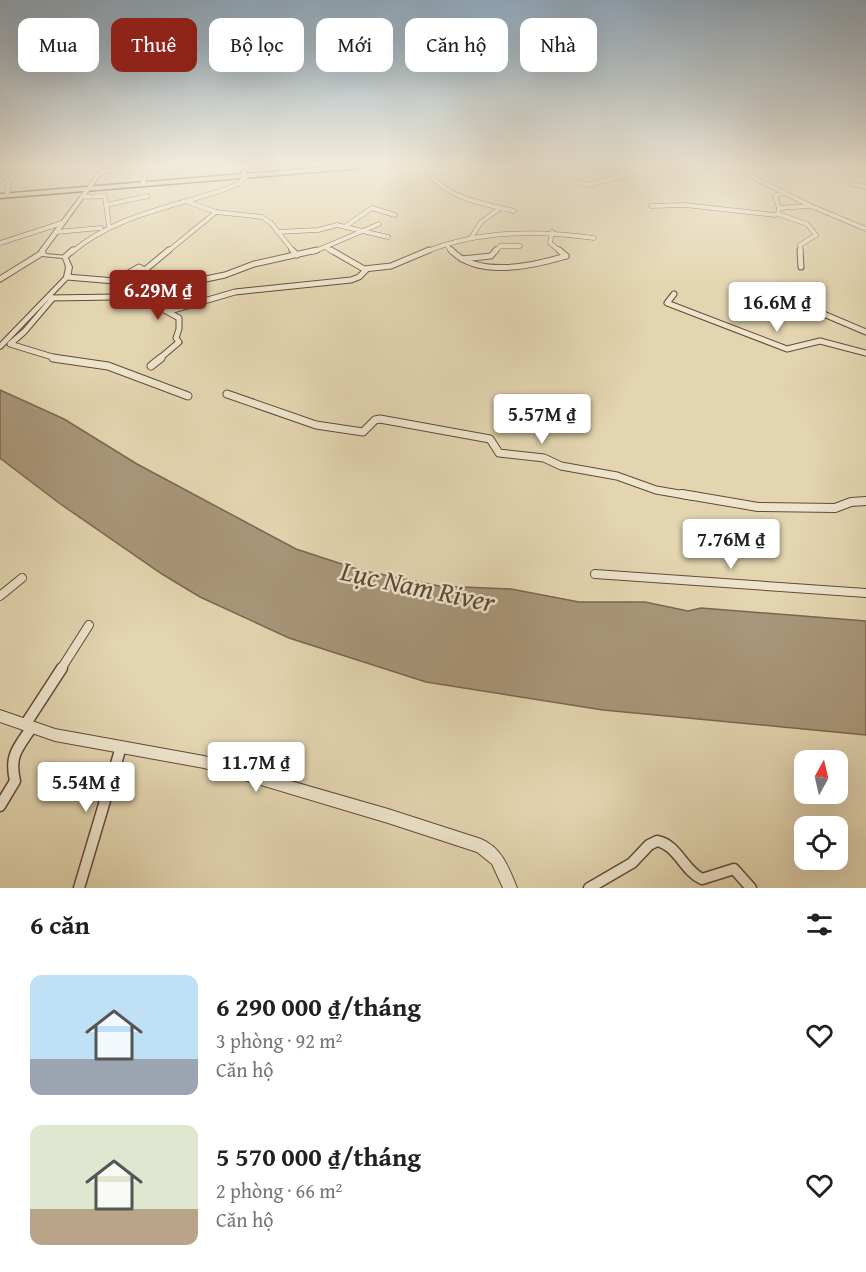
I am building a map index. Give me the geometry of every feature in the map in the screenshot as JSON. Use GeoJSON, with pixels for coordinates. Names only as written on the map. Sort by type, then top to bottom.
{"type":"FeatureCollection","features":[{"type":"Feature","properties":{"kind":"street"},"geometry":{"type":"LineString","coordinates":[[0,279],[42,253],[74,207]]}},
{"type":"Feature","properties":{"kind":"street"},"geometry":{"type":"LineString","coordinates":[[106,207],[106,227]]}},
{"type":"Feature","properties":{"kind":"street"},"geometry":{"type":"LineString","coordinates":[[56,232],[106,227],[170,207]]}},
{"type":"Feature","properties":{"kind":"street"},"geometry":{"type":"LineString","coordinates":[[198,207],[216,212],[262,216],[270,221],[288,248],[297,255]]}},
{"type":"Feature","properties":{"kind":"street"},"geometry":{"type":"LineString","coordinates":[[494,207],[514,212]]}},
{"type":"Feature","properties":{"kind":"street"},"geometry":{"type":"LineString","coordinates":[[705,207],[778,214],[807,224],[816,235],[803,240],[800,244],[801,267]]}},
{"type":"Feature","properties":{"kind":"street"},"geometry":{"type":"LineString","coordinates":[[778,214],[779,208],[788,207]]}},
{"type":"Feature","properties":{"kind":"street"},"geometry":{"type":"LineString","coordinates":[[814,207],[866,229]]}},
{"type":"Feature","properties":{"kind":"street"},"geometry":{"type":"LineString","coordinates":[[346,226],[372,208],[386,210],[395,215]]}},
{"type":"Feature","properties":{"kind":"street"},"geometry":{"type":"LineString","coordinates":[[471,238],[481,222],[499,209]]}},
{"type":"Feature","properties":{"kind":"street"},"geometry":{"type":"LineString","coordinates":[[146,269],[216,212]]}},
{"type":"Feature","properties":{"kind":"street"},"geometry":{"type":"LineString","coordinates":[[0,243],[62,223]]}},
{"type":"Feature","properties":{"kind":"street"},"geometry":{"type":"LineString","coordinates":[[151,366],[179,342],[176,338],[181,322],[170,311],[158,306],[173,286],[225,275],[254,264],[327,248],[379,224]]}},
{"type":"Feature","properties":{"kind":"street"},"geometry":{"type":"LineString","coordinates":[[277,231],[346,226],[388,237]]}},
{"type":"Feature","properties":{"kind":"street"},"geometry":{"type":"LineString","coordinates":[[42,253],[65,257],[106,227]]}},
{"type":"Feature","properties":{"kind":"street"},"geometry":{"type":"LineString","coordinates":[[448,247],[452,253],[473,264],[522,266],[542,264],[566,256],[550,243],[552,232]]}},
{"type":"Feature","properties":{"kind":"street"},"geometry":{"type":"LineString","coordinates":[[170,311],[235,292],[346,281],[359,277],[366,270],[391,266],[429,250],[448,247],[471,238],[552,232],[594,238]]}},
{"type":"Feature","properties":{"kind":"street"},"geometry":{"type":"LineString","coordinates":[[462,259],[491,256],[501,246],[520,246]]}},
{"type":"Feature","properties":{"kind":"street"},"geometry":{"type":"LineString","coordinates":[[327,248],[366,270]]}},
{"type":"Feature","properties":{"kind":"street"},"geometry":{"type":"LineString","coordinates":[[65,257],[69,267],[67,277],[24,332],[11,341],[12,346],[57,359],[108,366],[188,396]]}},
{"type":"Feature","properties":{"kind":"street"},"geometry":{"type":"LineString","coordinates":[[67,277],[115,281],[135,268],[146,269],[173,286]]}},
{"type":"Feature","properties":{"kind":"street"},"geometry":{"type":"LineString","coordinates":[[767,290],[866,332]]}},
{"type":"Feature","properties":{"kind":"street"},"geometry":{"type":"LineString","coordinates":[[674,294],[667,303],[787,349],[793,350],[814,341],[838,344],[866,353]]}},
{"type":"Feature","properties":{"kind":"street"},"geometry":{"type":"LineString","coordinates":[[0,347],[50,298],[115,297]]}},
{"type":"Feature","properties":{"kind":"street"},"geometry":{"type":"LineString","coordinates":[[226,394],[331,428],[363,432],[375,420],[380,419],[490,439],[499,453],[544,458],[561,466],[617,476],[656,490],[758,507],[835,508],[851,502],[866,501]]}},
{"type":"Feature","properties":{"kind":"street"},"geometry":{"type":"LineString","coordinates":[[595,574],[866,593]]}},
{"type":"Feature","properties":{"kind":"street"},"geometry":{"type":"LineString","coordinates":[[0,596],[22,578]]}},
{"type":"Feature","properties":{"kind":"street"},"geometry":{"type":"LineString","coordinates":[[0,806],[15,781],[12,767],[13,756],[89,625]]}},
{"type":"Feature","properties":{"kind":"street"},"geometry":{"type":"LineString","coordinates":[[0,716],[55,735],[204,762],[377,812],[480,846],[496,859],[510,888]]}},
{"type":"Feature","properties":{"kind":"street"},"geometry":{"type":"LineString","coordinates":[[79,888],[121,747]]}},
{"type":"Feature","properties":{"kind":"street"},"geometry":{"type":"LineString","coordinates":[[589,888],[604,877],[635,861],[652,842],[656,841],[671,847],[692,875],[702,879],[734,869],[752,888]]}},
{"type":"Feature","properties":{"kind":"water","name":"Lục Nam River"},"geometry":{"type":"Polygon","coordinates":[[[0,390],[64,419],[137,464],[296,549],[360,570],[439,586],[511,589],[579,602],[645,602],[688,611],[701,608],[866,621],[866,735],[603,710],[426,682],[289,638],[200,597],[162,574],[59,503],[0,458],[0,390]]]}}]}
